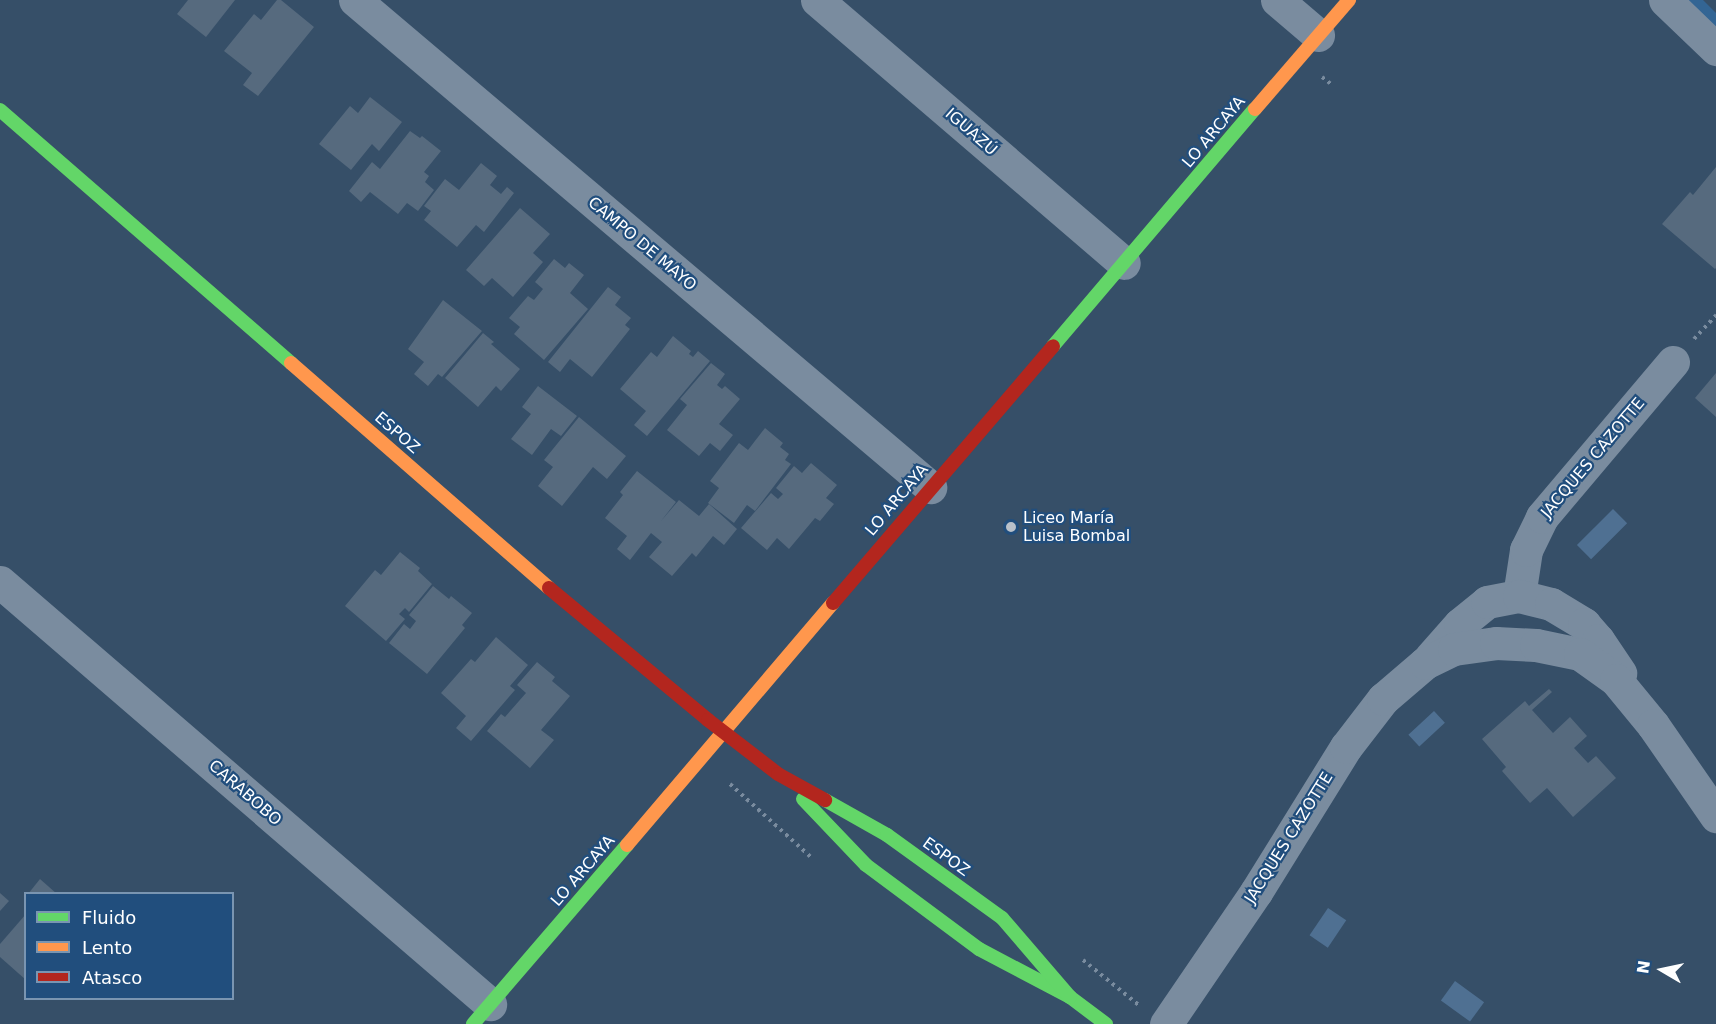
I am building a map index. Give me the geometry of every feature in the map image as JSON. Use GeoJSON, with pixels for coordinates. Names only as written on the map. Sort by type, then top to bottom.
{"type":"FeatureCollection","features":[{"type":"Feature","properties":{"kind":"street","name":"CAMPO DE MAYO"},"geometry":{"type":"LineString","coordinates":[[355,0],[930,487]]}},
{"type":"Feature","properties":{"kind":"street","name":"IGUAZÚ"},"geometry":{"type":"LineString","coordinates":[[817,0],[1124,263]]}},
{"type":"Feature","properties":{"kind":"street"},"geometry":{"type":"LineString","coordinates":[[1277,0],[1318,35]]}},
{"type":"Feature","properties":{"kind":"street","name":"LO ARCAYA"},"geometry":{"type":"LineString","coordinates":[[482,1014],[930,487],[1349,0]]}},
{"type":"Feature","properties":{"kind":"street"},"geometry":{"type":"LineString","coordinates":[[1665,0],[1716,49]]}},
{"type":"Feature","properties":{"kind":"street","name":"ESPOZ"},"geometry":{"type":"LineString","coordinates":[[0,110],[576,611],[723,733],[778,774],[887,835],[1002,918],[1070,997]]}},
{"type":"Feature","properties":{"kind":"street","name":"JACQUES CAZOTTE"},"geometry":{"type":"LineString","coordinates":[[1519,596],[1526,550],[1542,517],[1673,362]]}},
{"type":"Feature","properties":{"kind":"street","name":"CARABOBO"},"geometry":{"type":"LineString","coordinates":[[0,582],[482,1014]]}},
{"type":"Feature","properties":{"kind":"street","name":"JACQUES CAZOTTE"},"geometry":{"type":"LineString","coordinates":[[1166,1024],[1256,892],[1346,747],[1383,699],[1425,663],[1475,610],[1487,602],[1519,596],[1551,604],[1584,624],[1598,640],[1716,816]]}},
{"type":"Feature","properties":{"kind":"street","name":"JACQUES CAZOTTE"},"geometry":{"type":"LineString","coordinates":[[1425,663],[1454,649],[1496,643],[1536,645],[1580,654],[1616,680],[1653,725]]}},
{"type":"Feature","properties":{"kind":"street","name":"ESPOZ"},"geometry":{"type":"LineString","coordinates":[[778,774],[866,865],[979,949],[1070,997],[1106,1024]]}},
{"type":"Feature","properties":{"kind":"shaded area"},"geometry":{"type":"Polygon","coordinates":[[[1686,0],[1703,0],[1716,13],[1716,28],[1686,0]]]}},
{"type":"Feature","properties":{"kind":"shaded area"},"geometry":{"type":"Polygon","coordinates":[[[1613,509],[1627,523],[1591,559],[1577,545],[1613,509]]]}},
{"type":"Feature","properties":{"kind":"shaded area"},"geometry":{"type":"Polygon","coordinates":[[[1434,711],[1445,723],[1419,747],[1408,735],[1434,711]]]}},
{"type":"Feature","properties":{"kind":"shaded area"},"geometry":{"type":"Polygon","coordinates":[[[1328,908],[1346,920],[1328,948],[1310,935],[1328,908]]]}},
{"type":"Feature","properties":{"kind":"shaded area"},"geometry":{"type":"Polygon","coordinates":[[[1455,981],[1484,1002],[1470,1022],[1441,1000],[1455,981]]]}},
{"type":"Feature","properties":{"kind":"building"},"geometry":{"type":"Polygon","coordinates":[[[188,0],[235,0],[206,37],[177,14],[188,0]]]}},
{"type":"Feature","properties":{"kind":"building"},"geometry":{"type":"Polygon","coordinates":[[[277,0],[281,0],[314,27],[258,96],[243,85],[252,73],[224,51],[254,14],[261,20],[277,0]]]}},
{"type":"Feature","properties":{"kind":"building"},"geometry":{"type":"Polygon","coordinates":[[[370,97],[402,122],[379,151],[372,144],[351,170],[319,144],[350,106],[358,113],[370,97]]]}},
{"type":"Feature","properties":{"kind":"building"},"geometry":{"type":"Polygon","coordinates":[[[410,131],[420,138],[422,136],[441,151],[424,172],[429,176],[425,182],[434,190],[418,211],[407,203],[398,214],[370,192],[361,202],[349,191],[372,162],[380,169],[410,131]]]}},
{"type":"Feature","properties":{"kind":"building"},"geometry":{"type":"Polygon","coordinates":[[[481,163],[497,176],[490,185],[501,194],[507,187],[514,193],[484,232],[476,225],[457,247],[424,220],[431,211],[424,206],[445,179],[459,190],[481,163]]]}},
{"type":"Feature","properties":{"kind":"building"},"geometry":{"type":"Polygon","coordinates":[[[1716,167],[1715,269],[1662,224],[1690,192],[1693,195],[1716,167]]]}},
{"type":"Feature","properties":{"kind":"building"},"geometry":{"type":"Polygon","coordinates":[[[520,208],[550,234],[533,253],[543,262],[513,297],[492,278],[484,286],[466,270],[520,208]]]}},
{"type":"Feature","properties":{"kind":"building"},"geometry":{"type":"Polygon","coordinates":[[[554,259],[565,268],[569,263],[584,275],[570,293],[588,309],[544,360],[514,334],[520,327],[509,318],[528,296],[534,300],[543,289],[535,282],[554,259]]]}},
{"type":"Feature","properties":{"kind":"building"},"geometry":{"type":"Polygon","coordinates":[[[608,287],[621,297],[615,305],[631,318],[625,325],[630,329],[592,377],[570,359],[560,372],[548,362],[608,287]]]}},
{"type":"Feature","properties":{"kind":"building"},"geometry":{"type":"Polygon","coordinates":[[[443,300],[482,331],[442,377],[438,374],[428,386],[414,374],[424,362],[408,349],[443,300]]]}},
{"type":"Feature","properties":{"kind":"building"},"geometry":{"type":"Polygon","coordinates":[[[483,333],[494,342],[491,344],[520,369],[501,391],[496,386],[478,407],[445,378],[483,333]]]}},
{"type":"Feature","properties":{"kind":"building"},"geometry":{"type":"Polygon","coordinates":[[[673,336],[691,351],[689,354],[693,357],[698,351],[710,361],[647,436],[634,425],[646,411],[620,389],[651,352],[657,357],[673,336]]]}},
{"type":"Feature","properties":{"kind":"building"},"geometry":{"type":"Polygon","coordinates":[[[711,363],[725,374],[717,385],[722,389],[725,386],[740,399],[719,424],[733,435],[720,451],[710,443],[699,456],[667,430],[687,405],[680,399],[711,363]]]}},
{"type":"Feature","properties":{"kind":"building"},"geometry":{"type":"Polygon","coordinates":[[[1716,373],[1716,417],[1695,398],[1716,373]]]}},
{"type":"Feature","properties":{"kind":"building"},"geometry":{"type":"Polygon","coordinates":[[[538,386],[577,416],[561,436],[551,429],[532,455],[511,439],[531,414],[522,407],[538,386]]]}},
{"type":"Feature","properties":{"kind":"building"},"geometry":{"type":"Polygon","coordinates":[[[579,417],[626,456],[607,479],[593,467],[562,506],[538,486],[553,467],[544,460],[579,417]]]}},
{"type":"Feature","properties":{"kind":"building"},"geometry":{"type":"Polygon","coordinates":[[[765,428],[783,443],[780,447],[789,454],[785,460],[791,464],[755,511],[747,505],[734,523],[708,503],[719,488],[710,481],[739,443],[748,450],[765,428]]]}},
{"type":"Feature","properties":{"kind":"building"},"geometry":{"type":"Polygon","coordinates":[[[811,463],[837,485],[826,498],[834,504],[820,521],[815,518],[789,549],[777,538],[767,550],[741,528],[771,493],[778,499],[783,494],[776,488],[794,466],[802,473],[811,463]]]}},
{"type":"Feature","properties":{"kind":"building"},"geometry":{"type":"Polygon","coordinates":[[[637,471],[676,502],[661,521],[679,500],[699,516],[709,504],[737,529],[724,545],[713,536],[696,557],[692,553],[672,576],[649,557],[662,542],[651,533],[630,560],[617,549],[627,536],[605,518],[623,495],[620,492],[637,471]]]}},
{"type":"Feature","properties":{"kind":"building"},"geometry":{"type":"Polygon","coordinates":[[[400,552],[420,568],[418,571],[432,584],[409,612],[405,608],[399,614],[405,619],[386,641],[345,606],[375,570],[381,575],[400,552]]]}},
{"type":"Feature","properties":{"kind":"building"},"geometry":{"type":"Polygon","coordinates":[[[433,586],[449,599],[451,596],[472,613],[462,625],[465,628],[427,674],[389,643],[404,624],[410,629],[416,621],[409,615],[433,586]]]}},
{"type":"Feature","properties":{"kind":"building"},"geometry":{"type":"Polygon","coordinates":[[[496,637],[528,665],[510,686],[515,690],[471,741],[456,728],[466,716],[441,693],[471,659],[475,662],[496,637]]]}},
{"type":"Feature","properties":{"kind":"building"},"geometry":{"type":"Polygon","coordinates":[[[537,662],[555,677],[552,681],[570,696],[541,730],[554,740],[530,768],[487,731],[501,714],[505,717],[526,693],[517,685],[537,662]]]}},
{"type":"Feature","properties":{"kind":"building"},"geometry":{"type":"Polygon","coordinates":[[[1549,689],[1552,692],[1532,710],[1553,733],[1570,717],[1587,736],[1574,748],[1588,763],[1596,756],[1616,778],[1573,817],[1547,788],[1530,803],[1502,771],[1506,767],[1482,739],[1525,701],[1529,706],[1549,689]]]}},
{"type":"Feature","properties":{"kind":"building"},"geometry":{"type":"Polygon","coordinates":[[[40,879],[55,892],[30,892],[40,879]]]}},
{"type":"Feature","properties":{"kind":"building"},"geometry":{"type":"Polygon","coordinates":[[[0,893],[9,901],[0,911],[0,893]]]}},
{"type":"Feature","properties":{"kind":"building"},"geometry":{"type":"Polygon","coordinates":[[[24,916],[24,978],[0,957],[0,944],[24,916]]]}},
{"type":"Feature","properties":{"kind":"traffic: fast"},"geometry":{"type":"LineString","coordinates":[[1053,346],[1255,109]]}},
{"type":"Feature","properties":{"kind":"traffic: fast"},"geometry":{"type":"LineString","coordinates":[[0,110],[291,363]]}},
{"type":"Feature","properties":{"kind":"traffic: fast"},"geometry":{"type":"LineString","coordinates":[[803,799],[866,865],[979,949],[1070,997],[1106,1024]]}},
{"type":"Feature","properties":{"kind":"traffic: fast"},"geometry":{"type":"LineString","coordinates":[[825,800],[887,835],[1002,918],[1070,997]]}},
{"type":"Feature","properties":{"kind":"traffic: fast"},"geometry":{"type":"LineString","coordinates":[[473,1024],[627,845]]}},
{"type":"Feature","properties":{"kind":"traffic: slow"},"geometry":{"type":"LineString","coordinates":[[1255,109],[1349,0]]}},
{"type":"Feature","properties":{"kind":"traffic: slow"},"geometry":{"type":"LineString","coordinates":[[291,363],[549,588]]}},
{"type":"Feature","properties":{"kind":"traffic: slow"},"geometry":{"type":"LineString","coordinates":[[627,845],[833,603]]}},
{"type":"Feature","properties":{"kind":"traffic: jam"},"geometry":{"type":"LineString","coordinates":[[833,603],[1053,346]]}},
{"type":"Feature","properties":{"kind":"traffic: jam"},"geometry":{"type":"LineString","coordinates":[[549,588],[708,720],[778,774],[825,800]]}},
{"type":"Feature","properties":{"kind":"place","name":"Liceo María Luisa Bombal"},"geometry":{"type":"Point","coordinates":[1011,527]}}]}
